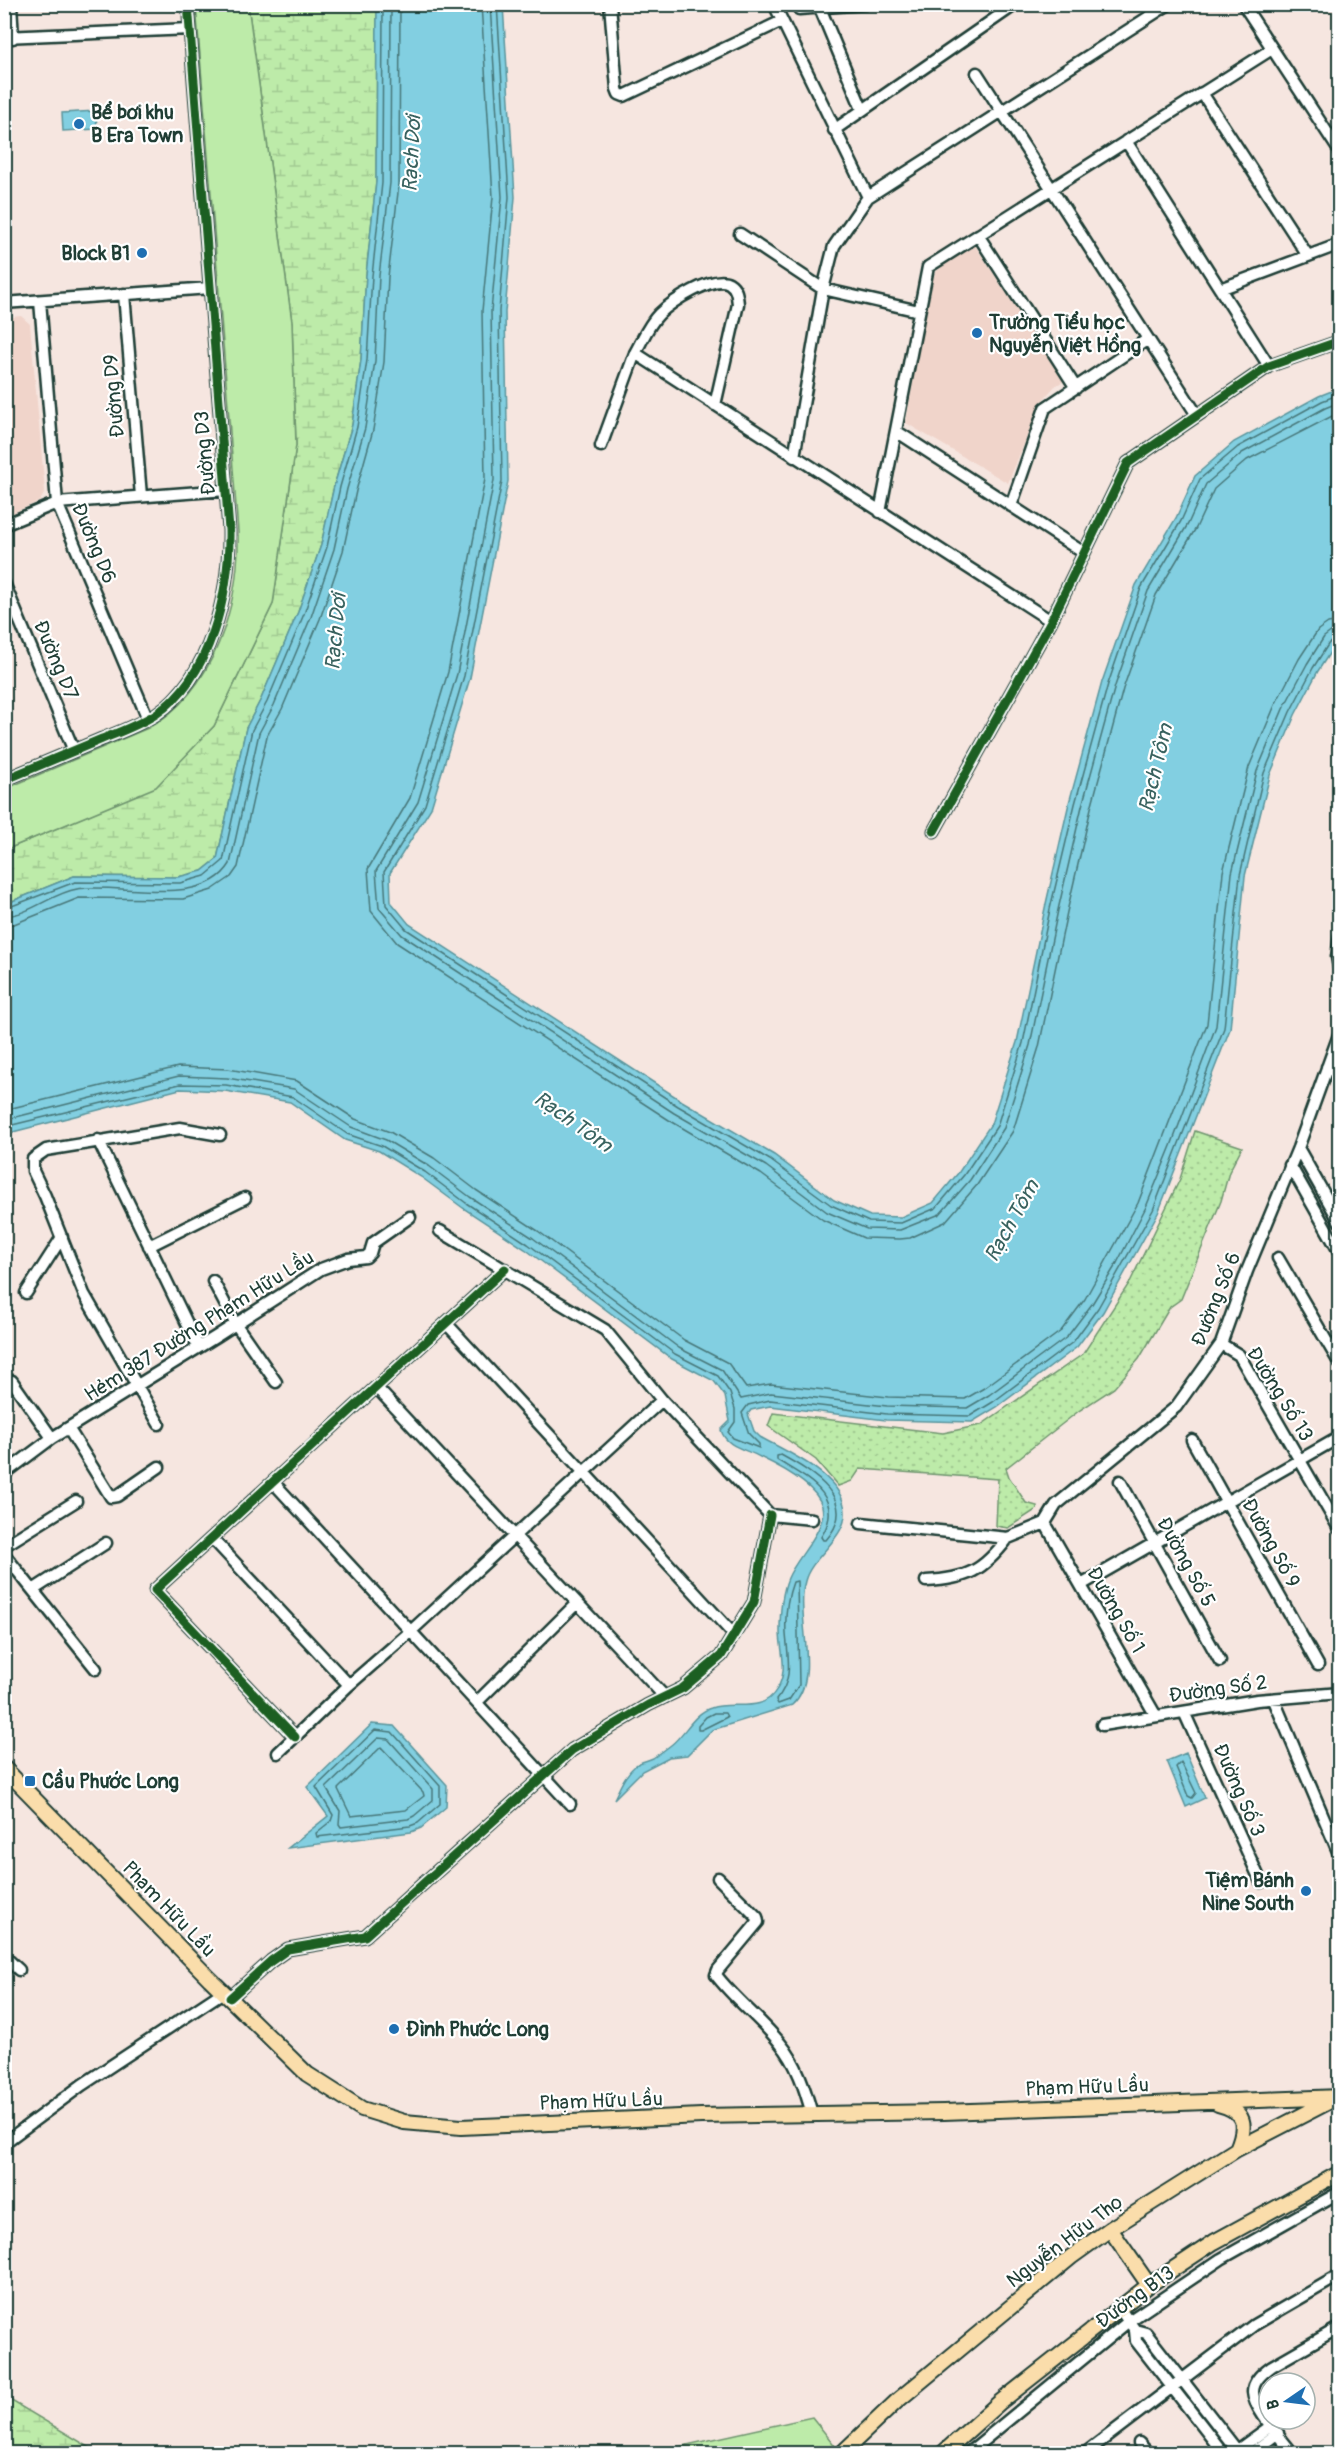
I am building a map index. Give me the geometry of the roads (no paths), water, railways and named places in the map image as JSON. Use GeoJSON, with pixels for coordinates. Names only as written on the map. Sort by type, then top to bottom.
{"type":"FeatureCollection","features":[{"type":"Feature","properties":{"kind":"main road","name":"Phạm Hữu Lầu"},"geometry":{"type":"LineString","coordinates":[[4,1768],[307,2074],[362,2109],[404,2122],[461,2127],[701,2116],[944,2112],[1339,2097]]}},
{"type":"Feature","properties":{"kind":"main road","name":"Nguyễn Hữu Thọ"},"geometry":{"type":"LineString","coordinates":[[842,2454],[897,2400],[1071,2257],[1110,2229],[1237,2149],[1339,2097]]}},
{"type":"Feature","properties":{"kind":"main road"},"geometry":{"type":"LineString","coordinates":[[1206,2101],[1232,2108],[1240,2115],[1243,2127],[1237,2149]]}},
{"type":"Feature","properties":{"kind":"main road"},"geometry":{"type":"LineString","coordinates":[[942,2454],[1007,2397],[1149,2285],[1233,2231],[1340,2173]]}},
{"type":"Feature","properties":{"kind":"main road"},"geometry":{"type":"LineString","coordinates":[[1110,2229],[1149,2285]]}},
{"type":"Feature","properties":{"kind":"street"},"geometry":{"type":"LineString","coordinates":[[11,4],[9,38],[190,28]]}},
{"type":"Feature","properties":{"kind":"street","name":"Đường D3"},"geometry":{"type":"LineString","coordinates":[[4,780],[148,719],[165,707],[180,692],[196,668],[214,628],[224,595],[229,564],[226,490],[188,4]]}},
{"type":"Feature","properties":{"kind":"street"},"geometry":{"type":"LineString","coordinates":[[610,4],[617,89],[624,96],[782,21]]}},
{"type":"Feature","properties":{"kind":"street"},"geometry":{"type":"LineString","coordinates":[[774,4],[868,196]]}},
{"type":"Feature","properties":{"kind":"street"},"geometry":{"type":"LineString","coordinates":[[799,9],[865,4]]}},
{"type":"Feature","properties":{"kind":"street"},"geometry":{"type":"LineString","coordinates":[[834,130],[1016,4]]}},
{"type":"Feature","properties":{"kind":"street"},"geometry":{"type":"LineString","coordinates":[[794,457],[823,289],[834,246],[868,196],[1169,4]]}},
{"type":"Feature","properties":{"kind":"street"},"geometry":{"type":"LineString","coordinates":[[1243,4],[1340,152]]}},
{"type":"Feature","properties":{"kind":"street"},"geometry":{"type":"LineString","coordinates":[[820,8],[862,109]]}},
{"type":"Feature","properties":{"kind":"street"},"geometry":{"type":"LineString","coordinates":[[880,512],[928,267],[1272,49]]}},
{"type":"Feature","properties":{"kind":"street"},"geometry":{"type":"LineString","coordinates":[[976,73],[1197,415]]}},
{"type":"Feature","properties":{"kind":"street"},"geometry":{"type":"LineString","coordinates":[[1203,93],[1308,256]]}},
{"type":"Feature","properties":{"kind":"street"},"geometry":{"type":"LineString","coordinates":[[1126,141],[1269,366]]}},
{"type":"Feature","properties":{"kind":"street"},"geometry":{"type":"LineString","coordinates":[[741,234],[823,289],[919,311]]}},
{"type":"Feature","properties":{"kind":"street"},"geometry":{"type":"LineString","coordinates":[[978,235],[1076,388]]}},
{"type":"Feature","properties":{"kind":"street"},"geometry":{"type":"LineString","coordinates":[[1220,289],[1340,244]]}},
{"type":"Feature","properties":{"kind":"street"},"geometry":{"type":"LineString","coordinates":[[601,446],[635,353],[651,323],[661,311],[707,284],[719,281],[729,283],[735,290],[738,304],[715,405]]}},
{"type":"Feature","properties":{"kind":"street"},"geometry":{"type":"LineString","coordinates":[[4,303],[210,288]]}},
{"type":"Feature","properties":{"kind":"street","name":"Đường D9"},"geometry":{"type":"LineString","coordinates":[[124,294],[141,496]]}},
{"type":"Feature","properties":{"kind":"street","name":"Đường D6"},"geometry":{"type":"LineString","coordinates":[[40,300],[57,503],[148,719]]}},
{"type":"Feature","properties":{"kind":"street"},"geometry":{"type":"LineString","coordinates":[[1011,506],[1045,408],[1148,339]]}},
{"type":"Feature","properties":{"kind":"street"},"geometry":{"type":"LineString","coordinates":[[934,831],[1051,621],[1128,463],[1269,366],[1340,341]]}},
{"type":"Feature","properties":{"kind":"street"},"geometry":{"type":"LineString","coordinates":[[635,353],[1051,621]]}},
{"type":"Feature","properties":{"kind":"street"},"geometry":{"type":"LineString","coordinates":[[896,431],[1084,553]]}},
{"type":"Feature","properties":{"kind":"street"},"geometry":{"type":"LineString","coordinates":[[4,525],[57,503],[226,490]]}},
{"type":"Feature","properties":{"kind":"street","name":"Đường D7"},"geometry":{"type":"LineString","coordinates":[[4,583],[74,751]]}},
{"type":"Feature","properties":{"kind":"street"},"geometry":{"type":"LineString","coordinates":[[1340,936],[1337,957],[1340,972]]}},
{"type":"Feature","properties":{"kind":"street","name":"Đường Số 6"},"geometry":{"type":"LineString","coordinates":[[1045,1523],[1056,1505],[1176,1407],[1221,1344],[1247,1271],[1298,1148],[1340,1032]]}},
{"type":"Feature","properties":{"kind":"street"},"geometry":{"type":"LineString","coordinates":[[1327,1067],[1340,1076]]}},
{"type":"Feature","properties":{"kind":"street"},"geometry":{"type":"LineString","coordinates":[[159,1424],[84,1294],[33,1171],[33,1159],[46,1150],[180,1128],[220,1135]]}},
{"type":"Feature","properties":{"kind":"street"},"geometry":{"type":"LineString","coordinates":[[98,1140],[198,1346]]}},
{"type":"Feature","properties":{"kind":"street"},"geometry":{"type":"LineString","coordinates":[[1298,1148],[1340,1221]]}},
{"type":"Feature","properties":{"kind":"street"},"geometry":{"type":"LineString","coordinates":[[1290,1165],[1340,1252]]}},
{"type":"Feature","properties":{"kind":"street"},"geometry":{"type":"LineString","coordinates":[[149,1246],[245,1198]]}},
{"type":"Feature","properties":{"kind":"street","name":"Hẻm 387 Đường Phạm Hữu Lầu"},"geometry":{"type":"LineString","coordinates":[[4,1474],[52,1438],[198,1346],[218,1336],[321,1269],[348,1259],[366,1257],[373,1243],[410,1217]]}},
{"type":"Feature","properties":{"kind":"street"},"geometry":{"type":"LineString","coordinates":[[441,1231],[606,1330],[662,1400],[770,1515],[812,1519]]}},
{"type":"Feature","properties":{"kind":"street"},"geometry":{"type":"LineString","coordinates":[[26,1293],[62,1237]]}},
{"type":"Feature","properties":{"kind":"street"},"geometry":{"type":"LineString","coordinates":[[1278,1258],[1340,1364]]}},
{"type":"Feature","properties":{"kind":"street"},"geometry":{"type":"LineString","coordinates":[[295,1737],[155,1590],[505,1269]]}},
{"type":"Feature","properties":{"kind":"street"},"geometry":{"type":"LineString","coordinates":[[213,1281],[235,1323],[276,1382]]}},
{"type":"Feature","properties":{"kind":"street"},"geometry":{"type":"LineString","coordinates":[[446,1323],[734,1635]]}},
{"type":"Feature","properties":{"kind":"street","name":"Đường Số 13"},"geometry":{"type":"LineString","coordinates":[[1221,1344],[1239,1355],[1340,1530]]}},
{"type":"Feature","properties":{"kind":"street"},"geometry":{"type":"LineString","coordinates":[[12,1381],[52,1438]]}},
{"type":"Feature","properties":{"kind":"street"},"geometry":{"type":"LineString","coordinates":[[376,1387],[665,1697]]}},
{"type":"Feature","properties":{"kind":"street"},"geometry":{"type":"LineString","coordinates":[[278,1753],[349,1685],[411,1631],[662,1400]]}},
{"type":"Feature","properties":{"kind":"street"},"geometry":{"type":"LineString","coordinates":[[68,1428],[111,1497],[117,1496],[159,1467]]}},
{"type":"Feature","properties":{"kind":"street"},"geometry":{"type":"LineString","coordinates":[[1081,1585],[1340,1437]]}},
{"type":"Feature","properties":{"kind":"street","name":"Đường Số 9"},"geometry":{"type":"LineString","coordinates":[[1192,1440],[1318,1665]]}},
{"type":"Feature","properties":{"kind":"street","name":"Đường Số 5"},"geometry":{"type":"LineString","coordinates":[[1120,1481],[1220,1661]]}},
{"type":"Feature","properties":{"kind":"street"},"geometry":{"type":"LineString","coordinates":[[273,1482],[570,1804]]}},
{"type":"Feature","properties":{"kind":"street"},"geometry":{"type":"LineString","coordinates":[[4,1546],[76,1501]]}},
{"type":"Feature","properties":{"kind":"street"},"geometry":{"type":"LineString","coordinates":[[4,2143],[82,2085],[227,1995],[288,1949],[364,1936],[572,1750],[648,1705],[683,1688],[721,1656],[754,1602],[770,1515]]}},
{"type":"Feature","properties":{"kind":"street"},"geometry":{"type":"LineString","coordinates":[[861,1522],[1008,1538],[1045,1523]]}},
{"type":"Feature","properties":{"kind":"street","name":"Đường Số 1"},"geometry":{"type":"LineString","coordinates":[[1045,1523],[1156,1716]]}},
{"type":"Feature","properties":{"kind":"street"},"geometry":{"type":"LineString","coordinates":[[212,1538],[349,1685]]}},
{"type":"Feature","properties":{"kind":"street"},"geometry":{"type":"LineString","coordinates":[[926,1581],[950,1580],[972,1572],[991,1560],[1008,1538]]}},
{"type":"Feature","properties":{"kind":"street"},"geometry":{"type":"LineString","coordinates":[[33,1590],[106,1543]]}},
{"type":"Feature","properties":{"kind":"street"},"geometry":{"type":"LineString","coordinates":[[4,1554],[96,1669]]}},
{"type":"Feature","properties":{"kind":"street"},"geometry":{"type":"LineString","coordinates":[[477,1702],[577,1603]]}},
{"type":"Feature","properties":{"kind":"street","name":"Đường Số 2"},"geometry":{"type":"LineString","coordinates":[[1102,1725],[1184,1712],[1340,1693]]}},
{"type":"Feature","properties":{"kind":"street"},"geometry":{"type":"LineString","coordinates":[[1274,1700],[1340,1856]]}},
{"type":"Feature","properties":{"kind":"street","name":"Đường Số 3"},"geometry":{"type":"LineString","coordinates":[[1184,1712],[1261,1882]]}},
{"type":"Feature","properties":{"kind":"street"},"geometry":{"type":"LineString","coordinates":[[718,1878],[757,1917],[758,1922],[716,1975],[780,2043],[794,2063],[812,2114]]}},
{"type":"Feature","properties":{"kind":"street"},"geometry":{"type":"LineString","coordinates":[[4,1956],[19,1970]]}},
{"type":"Feature","properties":{"kind":"street","name":"Đường B13"},"geometry":{"type":"LineString","coordinates":[[967,2454],[1007,2419],[1221,2259],[1340,2192]]}},
{"type":"Feature","properties":{"kind":"street"},"geometry":{"type":"LineString","coordinates":[[1084,2454],[1254,2325],[1340,2275]]}},
{"type":"Feature","properties":{"kind":"street"},"geometry":{"type":"LineString","coordinates":[[1119,2308],[1132,2326],[1136,2341],[1171,2386],[1234,2452]]}},
{"type":"Feature","properties":{"kind":"street"},"geometry":{"type":"LineString","coordinates":[[1132,2326],[1146,2333],[1234,2452]]}},
{"type":"Feature","properties":{"kind":"street"},"geometry":{"type":"LineString","coordinates":[[1265,2371],[1340,2327]]}},
{"type":"Feature","properties":{"kind":"street"},"geometry":{"type":"LineString","coordinates":[[1257,2380],[1253,2391],[1257,2403]]}},
{"type":"Feature","properties":{"kind":"street"},"geometry":{"type":"LineString","coordinates":[[1234,2452],[1271,2431]]}},
{"type":"Feature","properties":{"kind":"street"},"geometry":{"type":"LineString","coordinates":[[1250,2454],[1273,2431]]}},
{"type":"Feature","properties":{"kind":"street"},"geometry":{"type":"LineString","coordinates":[[1276,2431],[1293,2454]]}},
{"type":"Feature","properties":{"kind":"street"},"geometry":{"type":"LineString","coordinates":[[1139,2443],[1149,2454]]}},
{"type":"Feature","properties":{"kind":"water"},"geometry":{"type":"Polygon","coordinates":[[[377,5],[503,5],[515,197],[505,312],[508,481],[470,678],[431,808],[390,873],[391,902],[409,924],[682,1101],[774,1155],[834,1200],[870,1216],[901,1217],[933,1203],[959,1172],[991,1124],[1017,1042],[1069,803],[1102,682],[1136,585],[1176,518],[1195,476],[1234,442],[1319,396],[1339,388],[1339,642],[1318,671],[1295,715],[1270,775],[1245,876],[1230,1029],[1158,1213],[1103,1312],[1077,1347],[997,1407],[972,1422],[886,1420],[770,1406],[751,1410],[748,1414],[754,1431],[760,1437],[821,1473],[832,1483],[844,1505],[845,1516],[837,1536],[815,1562],[805,1581],[803,1612],[807,1663],[801,1693],[792,1705],[712,1730],[687,1755],[669,1757],[642,1771],[614,1799],[623,1781],[636,1765],[653,1758],[671,1745],[700,1714],[720,1706],[763,1702],[777,1689],[783,1675],[780,1631],[784,1591],[792,1570],[811,1542],[823,1515],[818,1498],[805,1484],[777,1466],[737,1447],[723,1436],[721,1430],[730,1421],[725,1396],[714,1381],[672,1359],[525,1249],[421,1177],[379,1151],[345,1140],[290,1102],[225,1091],[180,1089],[5,1134],[5,904],[74,876],[178,877],[202,871],[217,859],[246,728],[261,699],[298,612],[321,545],[334,486],[352,425],[361,360],[366,275],[376,182],[377,5]]]}},
{"type":"Feature","properties":{"kind":"water"},"geometry":{"type":"Polygon","coordinates":[[[96,111],[97,129],[63,131],[62,113],[96,111]]]}},
{"type":"Feature","properties":{"kind":"water"},"geometry":{"type":"Polygon","coordinates":[[[372,1724],[394,1726],[447,1785],[446,1807],[421,1828],[411,1832],[288,1848],[328,1816],[307,1787],[372,1724]]]}},
{"type":"Feature","properties":{"kind":"water"},"geometry":{"type":"Polygon","coordinates":[[[1186,1753],[1205,1798],[1186,1807],[1167,1761],[1186,1753]]]}},
{"type":"Feature","properties":{"kind":"place","name":"Bể bơi khu B Era Town"},"geometry":{"type":"Point","coordinates":[79,124]}},
{"type":"Feature","properties":{"kind":"place","name":"Block B1"},"geometry":{"type":"Point","coordinates":[142,253]}},
{"type":"Feature","properties":{"kind":"place","name":"Trường Tiểu học Nguyễn Việt Hồng"},"geometry":{"type":"Point","coordinates":[977,333]}},
{"type":"Feature","properties":{"kind":"place","name":"Cầu Phước Long"},"geometry":{"type":"Point","coordinates":[30,1781]}},
{"type":"Feature","properties":{"kind":"place","name":"Tiệm Bánh Nine South"},"geometry":{"type":"Point","coordinates":[1306,1891]}},
{"type":"Feature","properties":{"kind":"place","name":"Đình Phước Long"},"geometry":{"type":"Point","coordinates":[394,2029]}},
{"type":"Feature","properties":{"kind":"water label","name":"Rạch Dơi"},"geometry":{"type":"Point","coordinates":[412,154]}},
{"type":"Feature","properties":{"kind":"water label","name":"Rạch Dơi"},"geometry":{"type":"Point","coordinates":[336,632]}},
{"type":"Feature","properties":{"kind":"water label","name":"Rạch Tôm"},"geometry":{"type":"Point","coordinates":[1156,768]}},
{"type":"Feature","properties":{"kind":"water label","name":"Rạch Tôm"},"geometry":{"type":"Point","coordinates":[573,1122]}},
{"type":"Feature","properties":{"kind":"water label","name":"Rạch Tôm"},"geometry":{"type":"Point","coordinates":[1012,1221]}}]}
